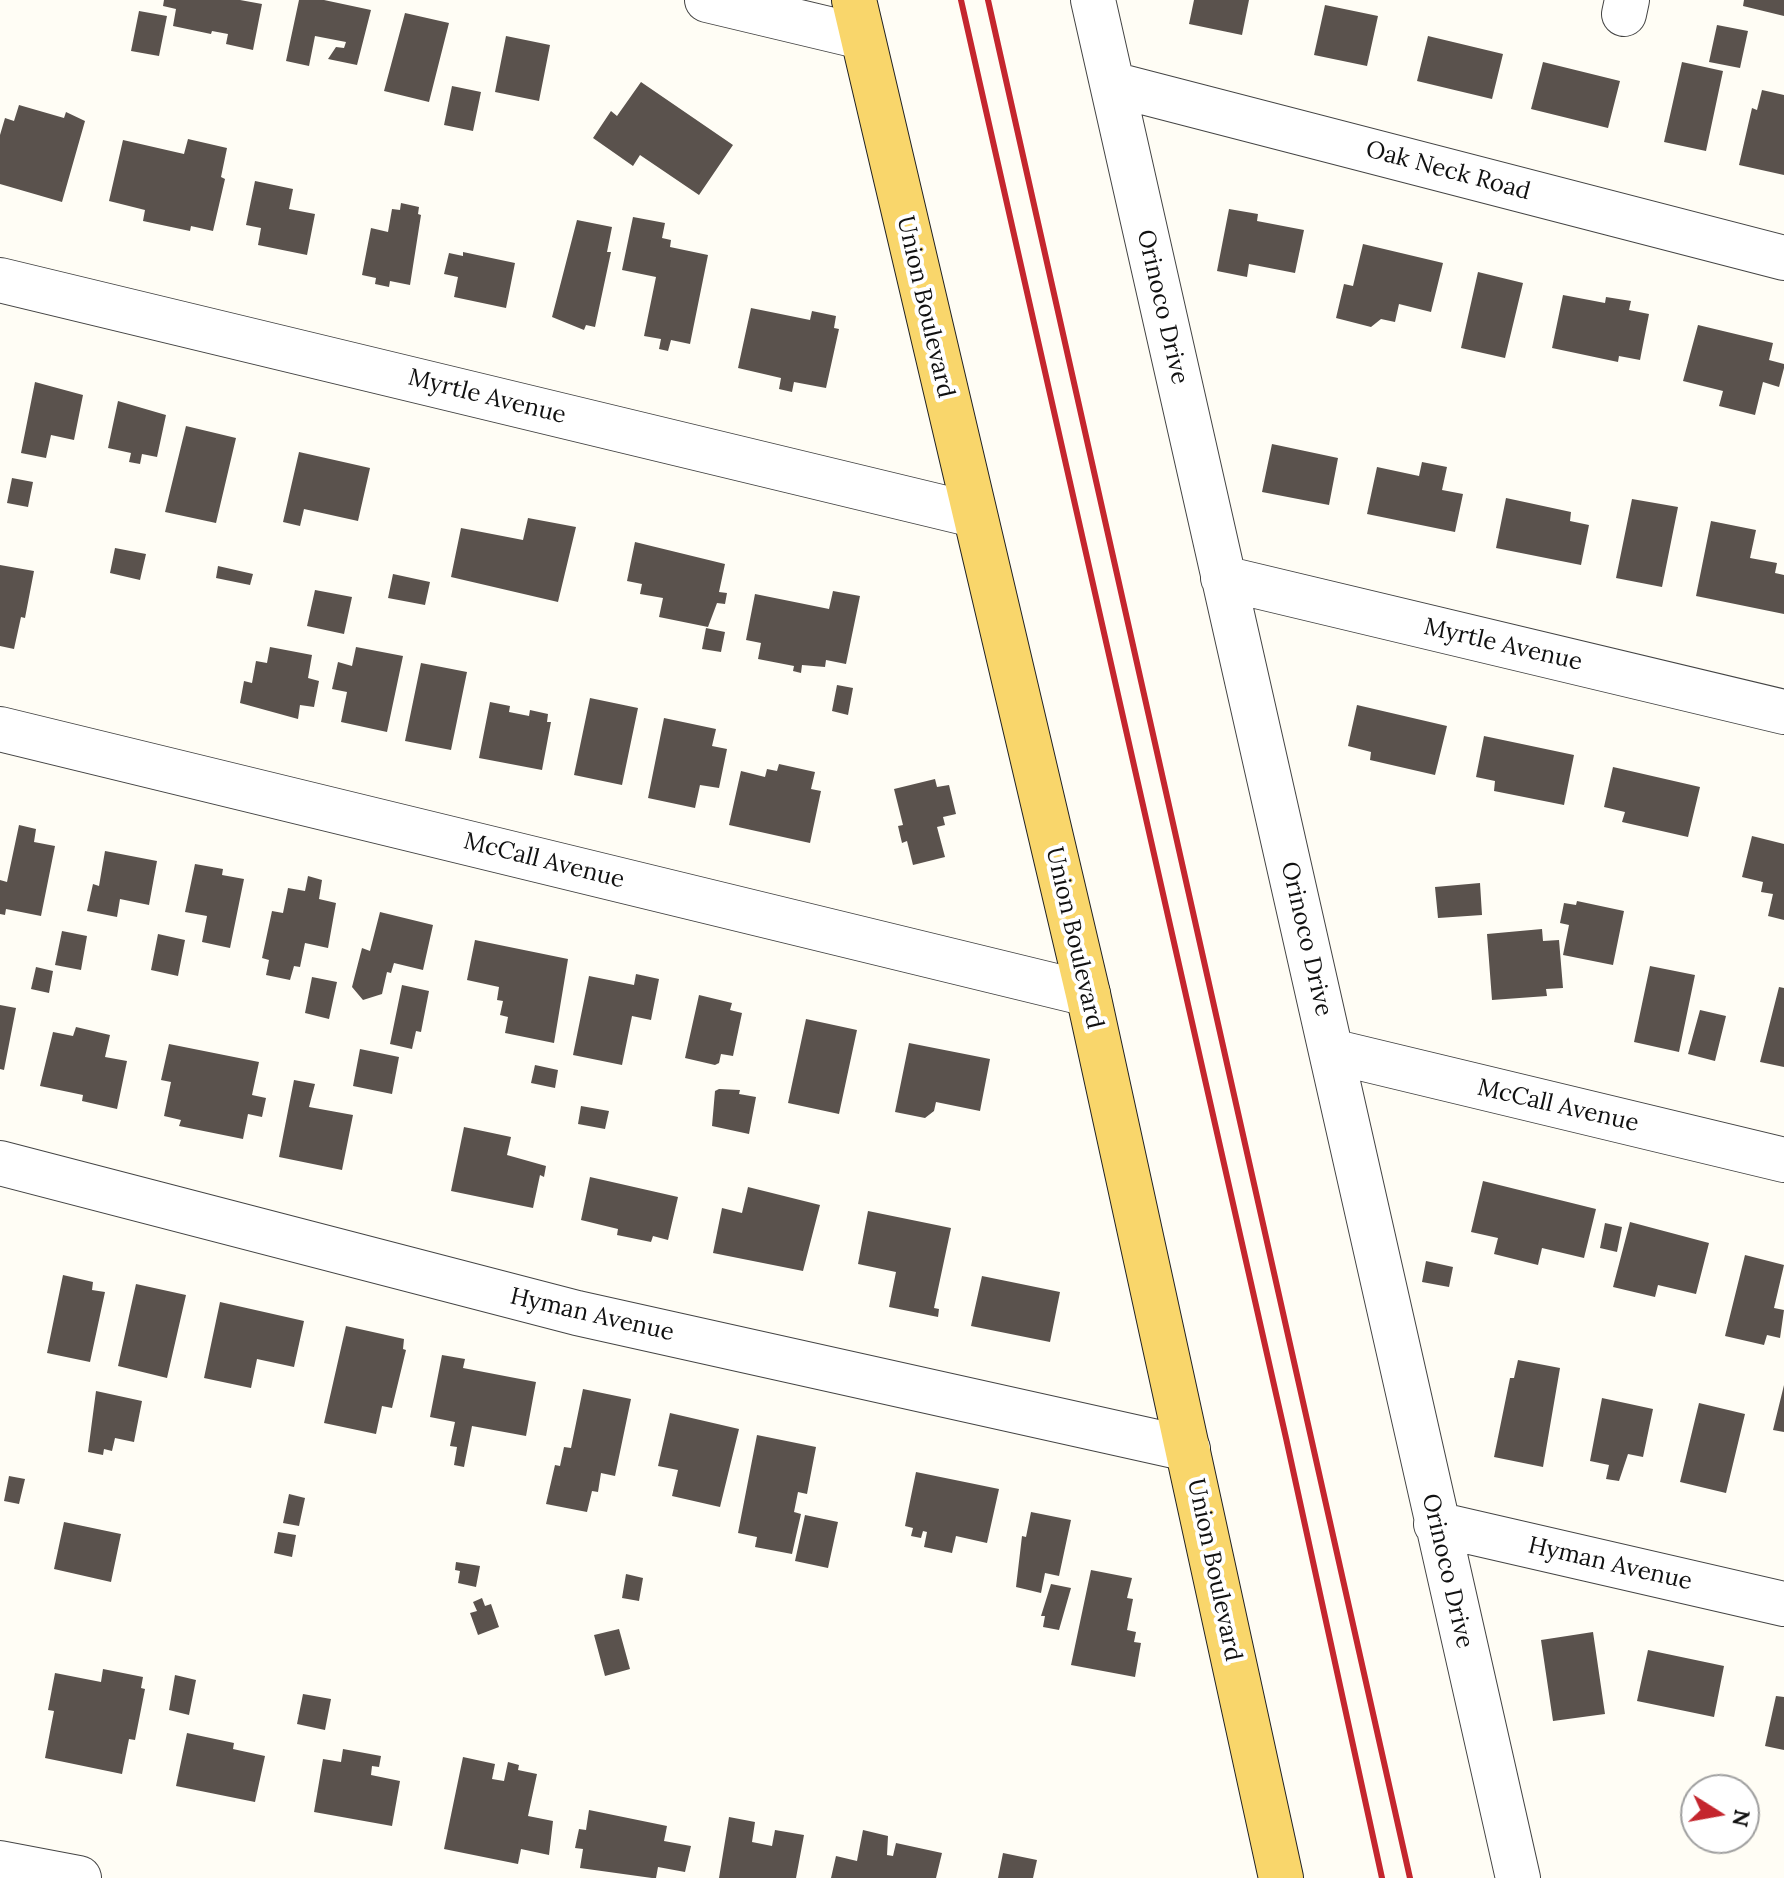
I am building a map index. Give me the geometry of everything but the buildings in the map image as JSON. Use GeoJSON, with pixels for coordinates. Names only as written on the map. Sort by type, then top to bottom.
{"type":"FeatureCollection","features":[{"type":"Feature","properties":{"kind":"main road","name":"Union Boulevard"},"geometry":{"type":"LineString","coordinates":[[858,18],[1088,994],[1281,1878]]}},
{"type":"Feature","properties":{"kind":"street"},"geometry":{"type":"LineString","coordinates":[[707,0],[858,18]]}},
{"type":"Feature","properties":{"kind":"street","name":"Orinoco Drive"},"geometry":{"type":"LineString","coordinates":[[1093,0],[1518,1878]]}},
{"type":"Feature","properties":{"kind":"street","name":"Oak Neck Road"},"geometry":{"type":"LineString","coordinates":[[1112,84],[1784,258]]}},
{"type":"Feature","properties":{"kind":"street","name":"Myrtle Avenue"},"geometry":{"type":"LineString","coordinates":[[0,280],[974,515]]}},
{"type":"Feature","properties":{"kind":"street","name":"Myrtle Avenue"},"geometry":{"type":"LineString","coordinates":[[1223,578],[1784,712]]}},
{"type":"Feature","properties":{"kind":"street","name":"McCall Avenue"},"geometry":{"type":"LineString","coordinates":[[0,729],[1088,994]]}},
{"type":"Feature","properties":{"kind":"street","name":"McCall Avenue"},"geometry":{"type":"LineString","coordinates":[[1331,1051],[1784,1160]]}},
{"type":"Feature","properties":{"kind":"street","name":"Hyman Avenue"},"geometry":{"type":"LineString","coordinates":[[0,1163],[577,1313],[1188,1449]]}},
{"type":"Feature","properties":{"kind":"street","name":"Hyman Avenue"},"geometry":{"type":"LineString","coordinates":[[1436,1524],[1784,1604]]}},
{"type":"Feature","properties":{"kind":"street"},"geometry":{"type":"LineString","coordinates":[[0,1863],[79,1878]]}},
{"type":"Feature","properties":{"kind":"railway"},"geometry":{"type":"LineString","coordinates":[[961,0],[1286,1438],[1382,1878]]}},
{"type":"Feature","properties":{"kind":"railway"},"geometry":{"type":"LineString","coordinates":[[988,0],[1410,1878]]}}]}
